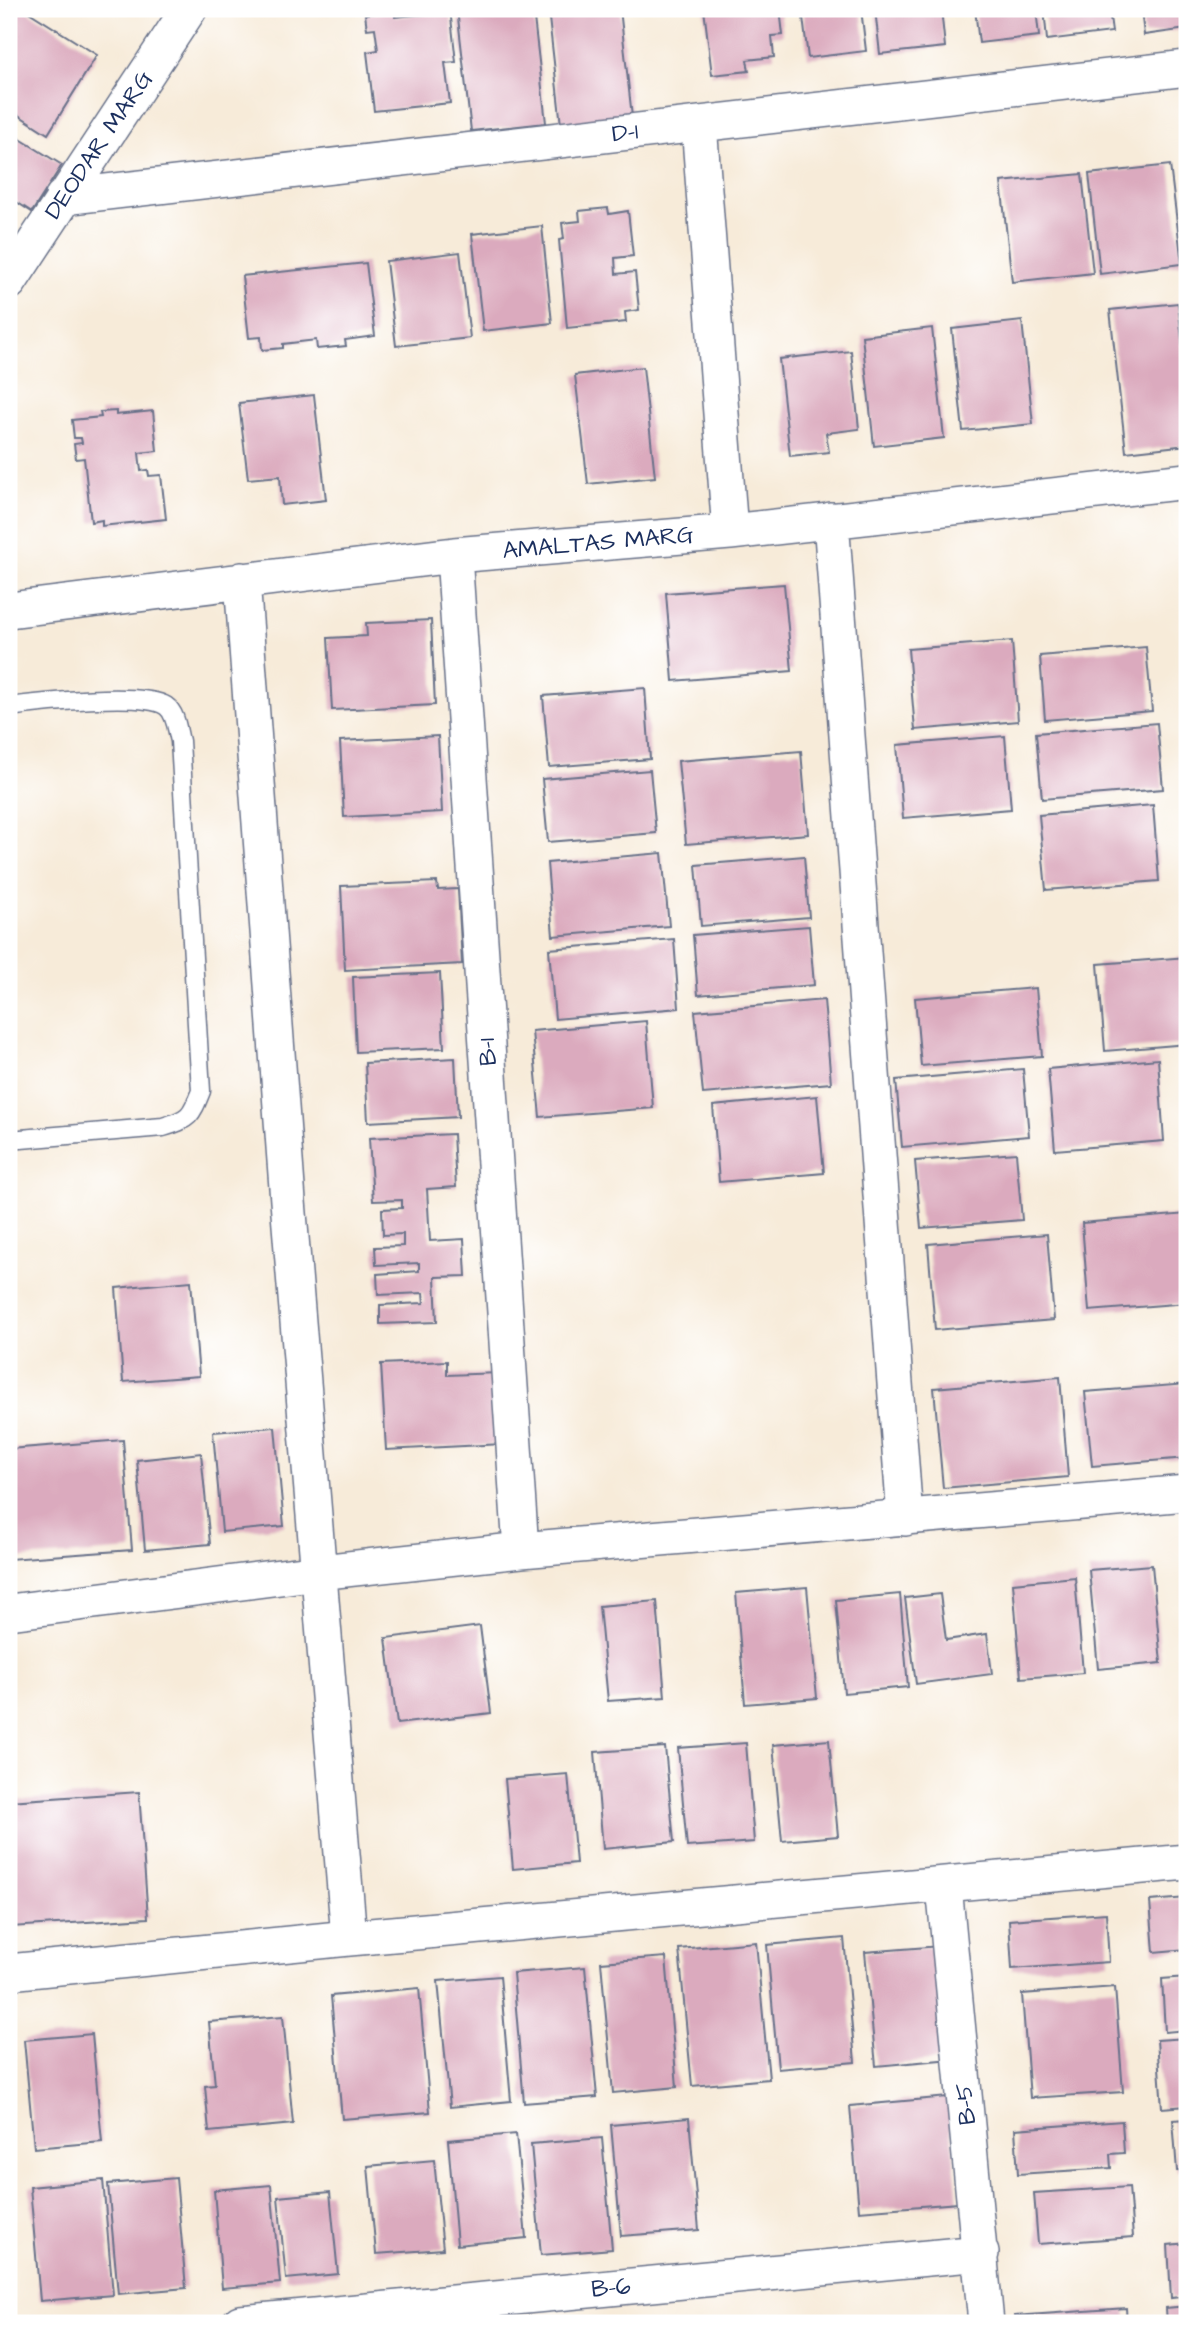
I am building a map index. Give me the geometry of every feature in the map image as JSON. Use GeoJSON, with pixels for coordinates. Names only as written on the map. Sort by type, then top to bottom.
{"type":"FeatureCollection","features":[{"type":"Feature","properties":{"kind":"street","name":"DEODAR MARG"},"geometry":{"type":"LineString","coordinates":[[9,282],[189,9]]}},
{"type":"Feature","properties":{"kind":"street","name":"D-1"},"geometry":{"type":"LineString","coordinates":[[63,197],[1187,68]]}},
{"type":"Feature","properties":{"kind":"street"},"geometry":{"type":"LineString","coordinates":[[699,124],[730,532]]}},
{"type":"Feature","properties":{"kind":"street","name":"AMALTAS MARG"},"geometry":{"type":"LineString","coordinates":[[9,610],[242,579],[454,555],[730,532],[1187,481]]}},
{"type":"Feature","properties":{"kind":"street"},"geometry":{"type":"LineString","coordinates":[[831,520],[905,1518]]}},
{"type":"Feature","properties":{"kind":"street","name":"B-1"},"geometry":{"type":"LineString","coordinates":[[454,555],[521,1550]]}},
{"type":"Feature","properties":{"kind":"street"},"geometry":{"type":"LineString","coordinates":[[242,579],[288,1201],[349,1938]]}},
{"type":"Feature","properties":{"kind":"street"},"geometry":{"type":"LineString","coordinates":[[9,1612],[319,1572],[521,1550],[1187,1493]]}},
{"type":"Feature","properties":{"kind":"street"},"geometry":{"type":"LineString","coordinates":[[9,1972],[349,1938],[1187,1862]]}},
{"type":"Feature","properties":{"kind":"street","name":"B-5"},"geometry":{"type":"LineString","coordinates":[[944,1885],[986,2323]]}},
{"type":"Feature","properties":{"kind":"street","name":"B-6"},"geometry":{"type":"LineString","coordinates":[[240,2323],[290,2321],[981,2253]]}},
{"type":"Feature","properties":{"kind":"lane"},"geometry":{"type":"LineString","coordinates":[[9,707],[47,701],[113,699],[164,704],[172,711],[180,741],[201,1091],[191,1115],[182,1122],[163,1127],[9,1140]]}},
{"type":"Feature","properties":{"kind":"building"},"geometry":{"type":"Polygon","coordinates":[[[9,9],[24,9],[97,55],[48,134],[9,109],[9,9]]]}},
{"type":"Feature","properties":{"kind":"building"},"geometry":{"type":"Polygon","coordinates":[[[425,9],[450,9],[456,62],[445,63],[450,103],[374,111],[367,52],[378,50],[375,28],[367,29],[365,14],[395,11],[395,17],[426,14],[425,9]]]}},
{"type":"Feature","properties":{"kind":"building"},"geometry":{"type":"Polygon","coordinates":[[[457,9],[533,9],[546,123],[471,131],[457,9]]]}},
{"type":"Feature","properties":{"kind":"building"},"geometry":{"type":"Polygon","coordinates":[[[548,9],[620,9],[632,117],[561,125],[548,9]]]}},
{"type":"Feature","properties":{"kind":"building"},"geometry":{"type":"Polygon","coordinates":[[[704,9],[780,9],[783,35],[772,36],[774,57],[747,60],[749,71],[712,75],[704,9]]]}},
{"type":"Feature","properties":{"kind":"building"},"geometry":{"type":"Polygon","coordinates":[[[802,9],[861,9],[866,51],[808,58],[802,9]]]}},
{"type":"Feature","properties":{"kind":"building"},"geometry":{"type":"Polygon","coordinates":[[[875,9],[941,9],[945,47],[880,54],[875,9]]]}},
{"type":"Feature","properties":{"kind":"building"},"geometry":{"type":"Polygon","coordinates":[[[975,9],[1036,9],[1039,36],[979,43],[975,9]]]}},
{"type":"Feature","properties":{"kind":"building"},"geometry":{"type":"Polygon","coordinates":[[[1044,9],[1109,9],[1112,32],[1047,40],[1044,9]]]}},
{"type":"Feature","properties":{"kind":"building"},"geometry":{"type":"Polygon","coordinates":[[[1141,9],[1187,9],[1187,29],[1144,35],[1141,9]]]}},
{"type":"Feature","properties":{"kind":"building"},"geometry":{"type":"Polygon","coordinates":[[[9,132],[62,165],[32,212],[9,197],[9,132]]]}},
{"type":"Feature","properties":{"kind":"building"},"geometry":{"type":"Polygon","coordinates":[[[1170,165],[1182,264],[1100,274],[1089,174],[1170,165]]]}},
{"type":"Feature","properties":{"kind":"building"},"geometry":{"type":"Polygon","coordinates":[[[1082,174],[1093,273],[1012,282],[1001,182],[1082,174]]]}},
{"type":"Feature","properties":{"kind":"building"},"geometry":{"type":"Polygon","coordinates":[[[608,208],[609,214],[628,211],[633,256],[615,258],[616,274],[635,272],[639,310],[625,312],[626,322],[567,328],[559,240],[564,239],[562,223],[580,221],[579,211],[608,208]]]}},
{"type":"Feature","properties":{"kind":"building"},"geometry":{"type":"Polygon","coordinates":[[[542,226],[552,323],[483,331],[472,234],[542,226]]]}},
{"type":"Feature","properties":{"kind":"building"},"geometry":{"type":"Polygon","coordinates":[[[460,252],[470,338],[396,346],[386,261],[460,252]]]}},
{"type":"Feature","properties":{"kind":"building"},"geometry":{"type":"Polygon","coordinates":[[[366,263],[375,336],[345,340],[346,346],[317,349],[316,340],[262,350],[261,337],[249,338],[242,276],[366,263]]]}},
{"type":"Feature","properties":{"kind":"building"},"geometry":{"type":"Polygon","coordinates":[[[1178,303],[1187,386],[1187,445],[1126,452],[1110,310],[1178,303]]]}},
{"type":"Feature","properties":{"kind":"building"},"geometry":{"type":"Polygon","coordinates":[[[1022,321],[1033,424],[963,431],[952,329],[1022,321]]]}},
{"type":"Feature","properties":{"kind":"building"},"geometry":{"type":"Polygon","coordinates":[[[932,328],[944,438],[874,446],[862,336],[932,328]]]}},
{"type":"Feature","properties":{"kind":"building"},"geometry":{"type":"Polygon","coordinates":[[[851,351],[859,429],[826,433],[829,452],[790,456],[779,359],[851,351]]]}},
{"type":"Feature","properties":{"kind":"building"},"geometry":{"type":"Polygon","coordinates":[[[643,367],[655,477],[588,484],[575,375],[643,367]]]}},
{"type":"Feature","properties":{"kind":"building"},"geometry":{"type":"Polygon","coordinates":[[[314,395],[326,500],[282,505],[280,476],[248,479],[239,403],[314,395]]]}},
{"type":"Feature","properties":{"kind":"building"},"geometry":{"type":"Polygon","coordinates":[[[116,411],[116,415],[153,411],[157,451],[139,453],[141,471],[148,470],[149,476],[161,475],[166,519],[102,526],[102,520],[91,522],[84,458],[76,459],[74,444],[82,443],[81,438],[74,438],[72,420],[101,417],[100,412],[116,411]]]}},
{"type":"Feature","properties":{"kind":"building"},"geometry":{"type":"Polygon","coordinates":[[[784,584],[792,671],[673,681],[666,593],[784,584]]]}},
{"type":"Feature","properties":{"kind":"building"},"geometry":{"type":"Polygon","coordinates":[[[431,620],[435,705],[332,710],[328,638],[367,636],[366,623],[431,620]]]}},
{"type":"Feature","properties":{"kind":"building"},"geometry":{"type":"Polygon","coordinates":[[[1012,641],[1018,721],[915,730],[908,649],[1012,641]]]}},
{"type":"Feature","properties":{"kind":"building"},"geometry":{"type":"Polygon","coordinates":[[[1146,647],[1152,711],[1045,720],[1040,656],[1146,647]]]}},
{"type":"Feature","properties":{"kind":"building"},"geometry":{"type":"Polygon","coordinates":[[[645,688],[650,759],[549,767],[543,696],[645,688]]]}},
{"type":"Feature","properties":{"kind":"building"},"geometry":{"type":"Polygon","coordinates":[[[1157,723],[1163,789],[1042,799],[1036,733],[1157,723]]]}},
{"type":"Feature","properties":{"kind":"building"},"geometry":{"type":"Polygon","coordinates":[[[438,736],[442,812],[344,817],[340,741],[438,736]]]}},
{"type":"Feature","properties":{"kind":"building"},"geometry":{"type":"Polygon","coordinates":[[[1005,736],[1011,809],[903,818],[897,745],[1005,736]]]}},
{"type":"Feature","properties":{"kind":"building"},"geometry":{"type":"Polygon","coordinates":[[[801,751],[808,834],[686,844],[678,761],[801,751]]]}},
{"type":"Feature","properties":{"kind":"building"},"geometry":{"type":"Polygon","coordinates":[[[650,770],[656,833],[548,842],[542,779],[650,770]]]}},
{"type":"Feature","properties":{"kind":"building"},"geometry":{"type":"Polygon","coordinates":[[[1153,805],[1159,881],[1046,890],[1039,815],[1153,805]]]}},
{"type":"Feature","properties":{"kind":"building"},"geometry":{"type":"Polygon","coordinates":[[[662,853],[669,926],[553,936],[547,863],[662,853]]]}},
{"type":"Feature","properties":{"kind":"building"},"geometry":{"type":"Polygon","coordinates":[[[804,856],[809,917],[701,926],[696,865],[804,856]]]}},
{"type":"Feature","properties":{"kind":"building"},"geometry":{"type":"Polygon","coordinates":[[[437,882],[438,890],[458,889],[462,964],[345,970],[341,886],[437,882]]]}},
{"type":"Feature","properties":{"kind":"building"},"geometry":{"type":"Polygon","coordinates":[[[809,926],[814,985],[698,995],[693,935],[809,926]]]}},
{"type":"Feature","properties":{"kind":"building"},"geometry":{"type":"Polygon","coordinates":[[[674,939],[679,1008],[555,1019],[549,949],[674,939]]]}},
{"type":"Feature","properties":{"kind":"building"},"geometry":{"type":"Polygon","coordinates":[[[1187,957],[1187,1044],[1105,1051],[1098,964],[1187,957]]]}},
{"type":"Feature","properties":{"kind":"building"},"geometry":{"type":"Polygon","coordinates":[[[440,973],[444,1048],[356,1052],[353,977],[440,973]]]}},
{"type":"Feature","properties":{"kind":"building"},"geometry":{"type":"Polygon","coordinates":[[[1036,988],[1042,1056],[921,1066],[915,998],[1036,988]]]}},
{"type":"Feature","properties":{"kind":"building"},"geometry":{"type":"Polygon","coordinates":[[[824,1000],[831,1083],[703,1094],[695,1011],[824,1000]]]}},
{"type":"Feature","properties":{"kind":"building"},"geometry":{"type":"Polygon","coordinates":[[[646,1021],[653,1108],[540,1117],[532,1031],[646,1021]]]}},
{"type":"Feature","properties":{"kind":"building"},"geometry":{"type":"Polygon","coordinates":[[[455,1058],[458,1117],[368,1122],[365,1063],[455,1058]]]}},
{"type":"Feature","properties":{"kind":"building"},"geometry":{"type":"Polygon","coordinates":[[[1158,1059],[1164,1141],[1055,1150],[1048,1069],[1158,1059]]]}},
{"type":"Feature","properties":{"kind":"building"},"geometry":{"type":"Polygon","coordinates":[[[1023,1069],[1029,1136],[902,1147],[896,1080],[1023,1069]]]}},
{"type":"Feature","properties":{"kind":"building"},"geometry":{"type":"Polygon","coordinates":[[[817,1096],[824,1173],[719,1182],[713,1106],[817,1096]]]}},
{"type":"Feature","properties":{"kind":"building"},"geometry":{"type":"Polygon","coordinates":[[[453,1134],[456,1187],[427,1189],[430,1241],[464,1239],[466,1276],[435,1277],[437,1322],[380,1324],[380,1305],[424,1303],[423,1293],[378,1295],[377,1274],[419,1271],[419,1263],[376,1265],[375,1247],[403,1246],[403,1234],[383,1235],[382,1209],[402,1208],[402,1200],[373,1201],[369,1138],[453,1134]]]}},
{"type":"Feature","properties":{"kind":"building"},"geometry":{"type":"Polygon","coordinates":[[[1016,1153],[1022,1220],[921,1228],[915,1161],[1016,1153]]]}},
{"type":"Feature","properties":{"kind":"building"},"geometry":{"type":"Polygon","coordinates":[[[1187,1214],[1187,1303],[1089,1311],[1082,1223],[1187,1214]]]}},
{"type":"Feature","properties":{"kind":"building"},"geometry":{"type":"Polygon","coordinates":[[[1047,1234],[1054,1320],[935,1330],[928,1244],[1047,1234]]]}},
{"type":"Feature","properties":{"kind":"building"},"geometry":{"type":"Polygon","coordinates":[[[191,1281],[199,1376],[123,1382],[116,1288],[191,1281]]]}},
{"type":"Feature","properties":{"kind":"building"},"geometry":{"type":"Polygon","coordinates":[[[447,1361],[447,1375],[499,1373],[503,1444],[386,1450],[381,1364],[447,1361]]]}},
{"type":"Feature","properties":{"kind":"building"},"geometry":{"type":"Polygon","coordinates":[[[1060,1377],[1068,1477],[943,1488],[934,1388],[1060,1377]]]}},
{"type":"Feature","properties":{"kind":"building"},"geometry":{"type":"Polygon","coordinates":[[[1187,1384],[1187,1458],[1092,1466],[1085,1392],[1187,1384]]]}},
{"type":"Feature","properties":{"kind":"building"},"geometry":{"type":"Polygon","coordinates":[[[275,1427],[284,1526],[222,1532],[213,1432],[275,1427]]]}},
{"type":"Feature","properties":{"kind":"building"},"geometry":{"type":"Polygon","coordinates":[[[123,1440],[132,1550],[9,1559],[9,1449],[123,1440]]]}},
{"type":"Feature","properties":{"kind":"building"},"geometry":{"type":"Polygon","coordinates":[[[201,1453],[210,1544],[145,1550],[137,1460],[201,1453]]]}},
{"type":"Feature","properties":{"kind":"building"},"geometry":{"type":"Polygon","coordinates":[[[1152,1565],[1161,1663],[1098,1669],[1089,1570],[1152,1565]]]}},
{"type":"Feature","properties":{"kind":"building"},"geometry":{"type":"Polygon","coordinates":[[[1075,1577],[1083,1673],[1021,1678],[1013,1583],[1075,1577]]]}},
{"type":"Feature","properties":{"kind":"building"},"geometry":{"type":"Polygon","coordinates":[[[807,1587],[817,1698],[745,1704],[736,1593],[807,1587]]]}},
{"type":"Feature","properties":{"kind":"building"},"geometry":{"type":"Polygon","coordinates":[[[900,1594],[908,1687],[844,1693],[836,1600],[900,1594]]]}},
{"type":"Feature","properties":{"kind":"building"},"geometry":{"type":"Polygon","coordinates":[[[940,1594],[946,1640],[987,1634],[992,1674],[916,1684],[905,1598],[940,1594]]]}},
{"type":"Feature","properties":{"kind":"building"},"geometry":{"type":"Polygon","coordinates":[[[657,1601],[665,1697],[608,1701],[599,1606],[657,1601]]]}},
{"type":"Feature","properties":{"kind":"building"},"geometry":{"type":"Polygon","coordinates":[[[480,1626],[491,1713],[397,1724],[386,1638],[480,1626]]]}},
{"type":"Feature","properties":{"kind":"building"},"geometry":{"type":"Polygon","coordinates":[[[1187,1705],[1187,1737],[1185,1737],[1183,1706],[1187,1705]]]}},
{"type":"Feature","properties":{"kind":"building"},"geometry":{"type":"Polygon","coordinates":[[[829,1740],[838,1836],[782,1841],[773,1745],[829,1740]]]}},
{"type":"Feature","properties":{"kind":"building"},"geometry":{"type":"Polygon","coordinates":[[[746,1743],[754,1842],[687,1847],[678,1748],[746,1743]]]}},
{"type":"Feature","properties":{"kind":"building"},"geometry":{"type":"Polygon","coordinates":[[[665,1747],[674,1842],[603,1849],[595,1752],[665,1747]]]}},
{"type":"Feature","properties":{"kind":"building"},"geometry":{"type":"Polygon","coordinates":[[[568,1774],[576,1863],[513,1869],[505,1779],[568,1774]]]}},
{"type":"Feature","properties":{"kind":"building"},"geometry":{"type":"Polygon","coordinates":[[[139,1792],[148,1918],[11,1927],[9,1801],[139,1792]]]}},
{"type":"Feature","properties":{"kind":"building"},"geometry":{"type":"Polygon","coordinates":[[[1187,1898],[1187,1949],[1154,1952],[1150,1901],[1187,1898]]]}},
{"type":"Feature","properties":{"kind":"building"},"geometry":{"type":"Polygon","coordinates":[[[1106,1913],[1109,1962],[1012,1969],[1009,1920],[1106,1913]]]}},
{"type":"Feature","properties":{"kind":"building"},"geometry":{"type":"Polygon","coordinates":[[[844,1938],[855,2062],[778,2069],[767,1945],[844,1938]]]}},
{"type":"Feature","properties":{"kind":"building"},"geometry":{"type":"Polygon","coordinates":[[[756,1942],[769,2079],[692,2086],[679,1949],[756,1942]]]}},
{"type":"Feature","properties":{"kind":"building"},"geometry":{"type":"Polygon","coordinates":[[[940,1946],[951,2059],[876,2066],[865,1952],[940,1946]]]}},
{"type":"Feature","properties":{"kind":"building"},"geometry":{"type":"Polygon","coordinates":[[[666,1957],[677,2087],[613,2093],[601,1962],[666,1957]]]}},
{"type":"Feature","properties":{"kind":"building"},"geometry":{"type":"Polygon","coordinates":[[[585,1967],[597,2097],[524,2103],[513,1973],[585,1967]]]}},
{"type":"Feature","properties":{"kind":"building"},"geometry":{"type":"Polygon","coordinates":[[[500,1976],[511,2101],[450,2107],[438,1981],[500,1976]]]}},
{"type":"Feature","properties":{"kind":"building"},"geometry":{"type":"Polygon","coordinates":[[[1187,1977],[1187,2030],[1165,2032],[1162,1979],[1187,1977]]]}},
{"type":"Feature","properties":{"kind":"building"},"geometry":{"type":"Polygon","coordinates":[[[1115,1987],[1123,2092],[1030,2098],[1022,1994],[1115,1987]]]}},
{"type":"Feature","properties":{"kind":"building"},"geometry":{"type":"Polygon","coordinates":[[[419,1988],[430,2112],[342,2119],[331,1996],[419,1988]]]}},
{"type":"Feature","properties":{"kind":"building"},"geometry":{"type":"Polygon","coordinates":[[[283,2016],[293,2124],[209,2132],[205,2086],[215,2085],[209,2022],[283,2016]]]}},
{"type":"Feature","properties":{"kind":"building"},"geometry":{"type":"Polygon","coordinates":[[[92,2034],[102,2142],[34,2148],[24,2040],[92,2034]]]}},
{"type":"Feature","properties":{"kind":"building"},"geometry":{"type":"Polygon","coordinates":[[[1187,2038],[1187,2106],[1162,2108],[1157,2040],[1187,2038]]]}},
{"type":"Feature","properties":{"kind":"building"},"geometry":{"type":"Polygon","coordinates":[[[948,2097],[958,2203],[859,2211],[850,2106],[948,2097]]]}},
{"type":"Feature","properties":{"kind":"building"},"geometry":{"type":"Polygon","coordinates":[[[689,2118],[699,2230],[621,2236],[611,2125],[689,2118]]]}},
{"type":"Feature","properties":{"kind":"building"},"geometry":{"type":"Polygon","coordinates":[[[1187,2119],[1187,2171],[1177,2171],[1173,2120],[1187,2119]]]}},
{"type":"Feature","properties":{"kind":"building"},"geometry":{"type":"Polygon","coordinates":[[[1122,2121],[1124,2153],[1110,2154],[1111,2168],[1018,2174],[1015,2129],[1122,2121]]]}},
{"type":"Feature","properties":{"kind":"building"},"geometry":{"type":"Polygon","coordinates":[[[516,2134],[526,2238],[457,2245],[448,2140],[516,2134]]]}},
{"type":"Feature","properties":{"kind":"building"},"geometry":{"type":"Polygon","coordinates":[[[602,2138],[612,2249],[541,2255],[531,2144],[602,2138]]]}},
{"type":"Feature","properties":{"kind":"building"},"geometry":{"type":"Polygon","coordinates":[[[434,2160],[443,2249],[376,2254],[368,2166],[434,2160]]]}},
{"type":"Feature","properties":{"kind":"building"},"geometry":{"type":"Polygon","coordinates":[[[176,2178],[186,2288],[118,2294],[108,2184],[176,2178]]]}},
{"type":"Feature","properties":{"kind":"building"},"geometry":{"type":"Polygon","coordinates":[[[103,2180],[113,2295],[40,2301],[30,2187],[103,2180]]]}},
{"type":"Feature","properties":{"kind":"building"},"geometry":{"type":"Polygon","coordinates":[[[271,2185],[280,2283],[222,2288],[214,2190],[271,2185]]]}},
{"type":"Feature","properties":{"kind":"building"},"geometry":{"type":"Polygon","coordinates":[[[1129,2187],[1133,2237],[1038,2244],[1034,2193],[1129,2187]]]}},
{"type":"Feature","properties":{"kind":"building"},"geometry":{"type":"Polygon","coordinates":[[[330,2192],[338,2274],[286,2279],[278,2197],[330,2192]]]}},
{"type":"Feature","properties":{"kind":"building"},"geometry":{"type":"Polygon","coordinates":[[[1187,2243],[1187,2296],[1171,2298],[1168,2245],[1187,2243]]]}},
{"type":"Feature","properties":{"kind":"building"},"geometry":{"type":"Polygon","coordinates":[[[1187,2306],[1187,2323],[1167,2323],[1166,2308],[1187,2306]]]}},
{"type":"Feature","properties":{"kind":"building"},"geometry":{"type":"Polygon","coordinates":[[[1126,2308],[1127,2323],[1015,2323],[1015,2316],[1126,2308]]]}}]}
